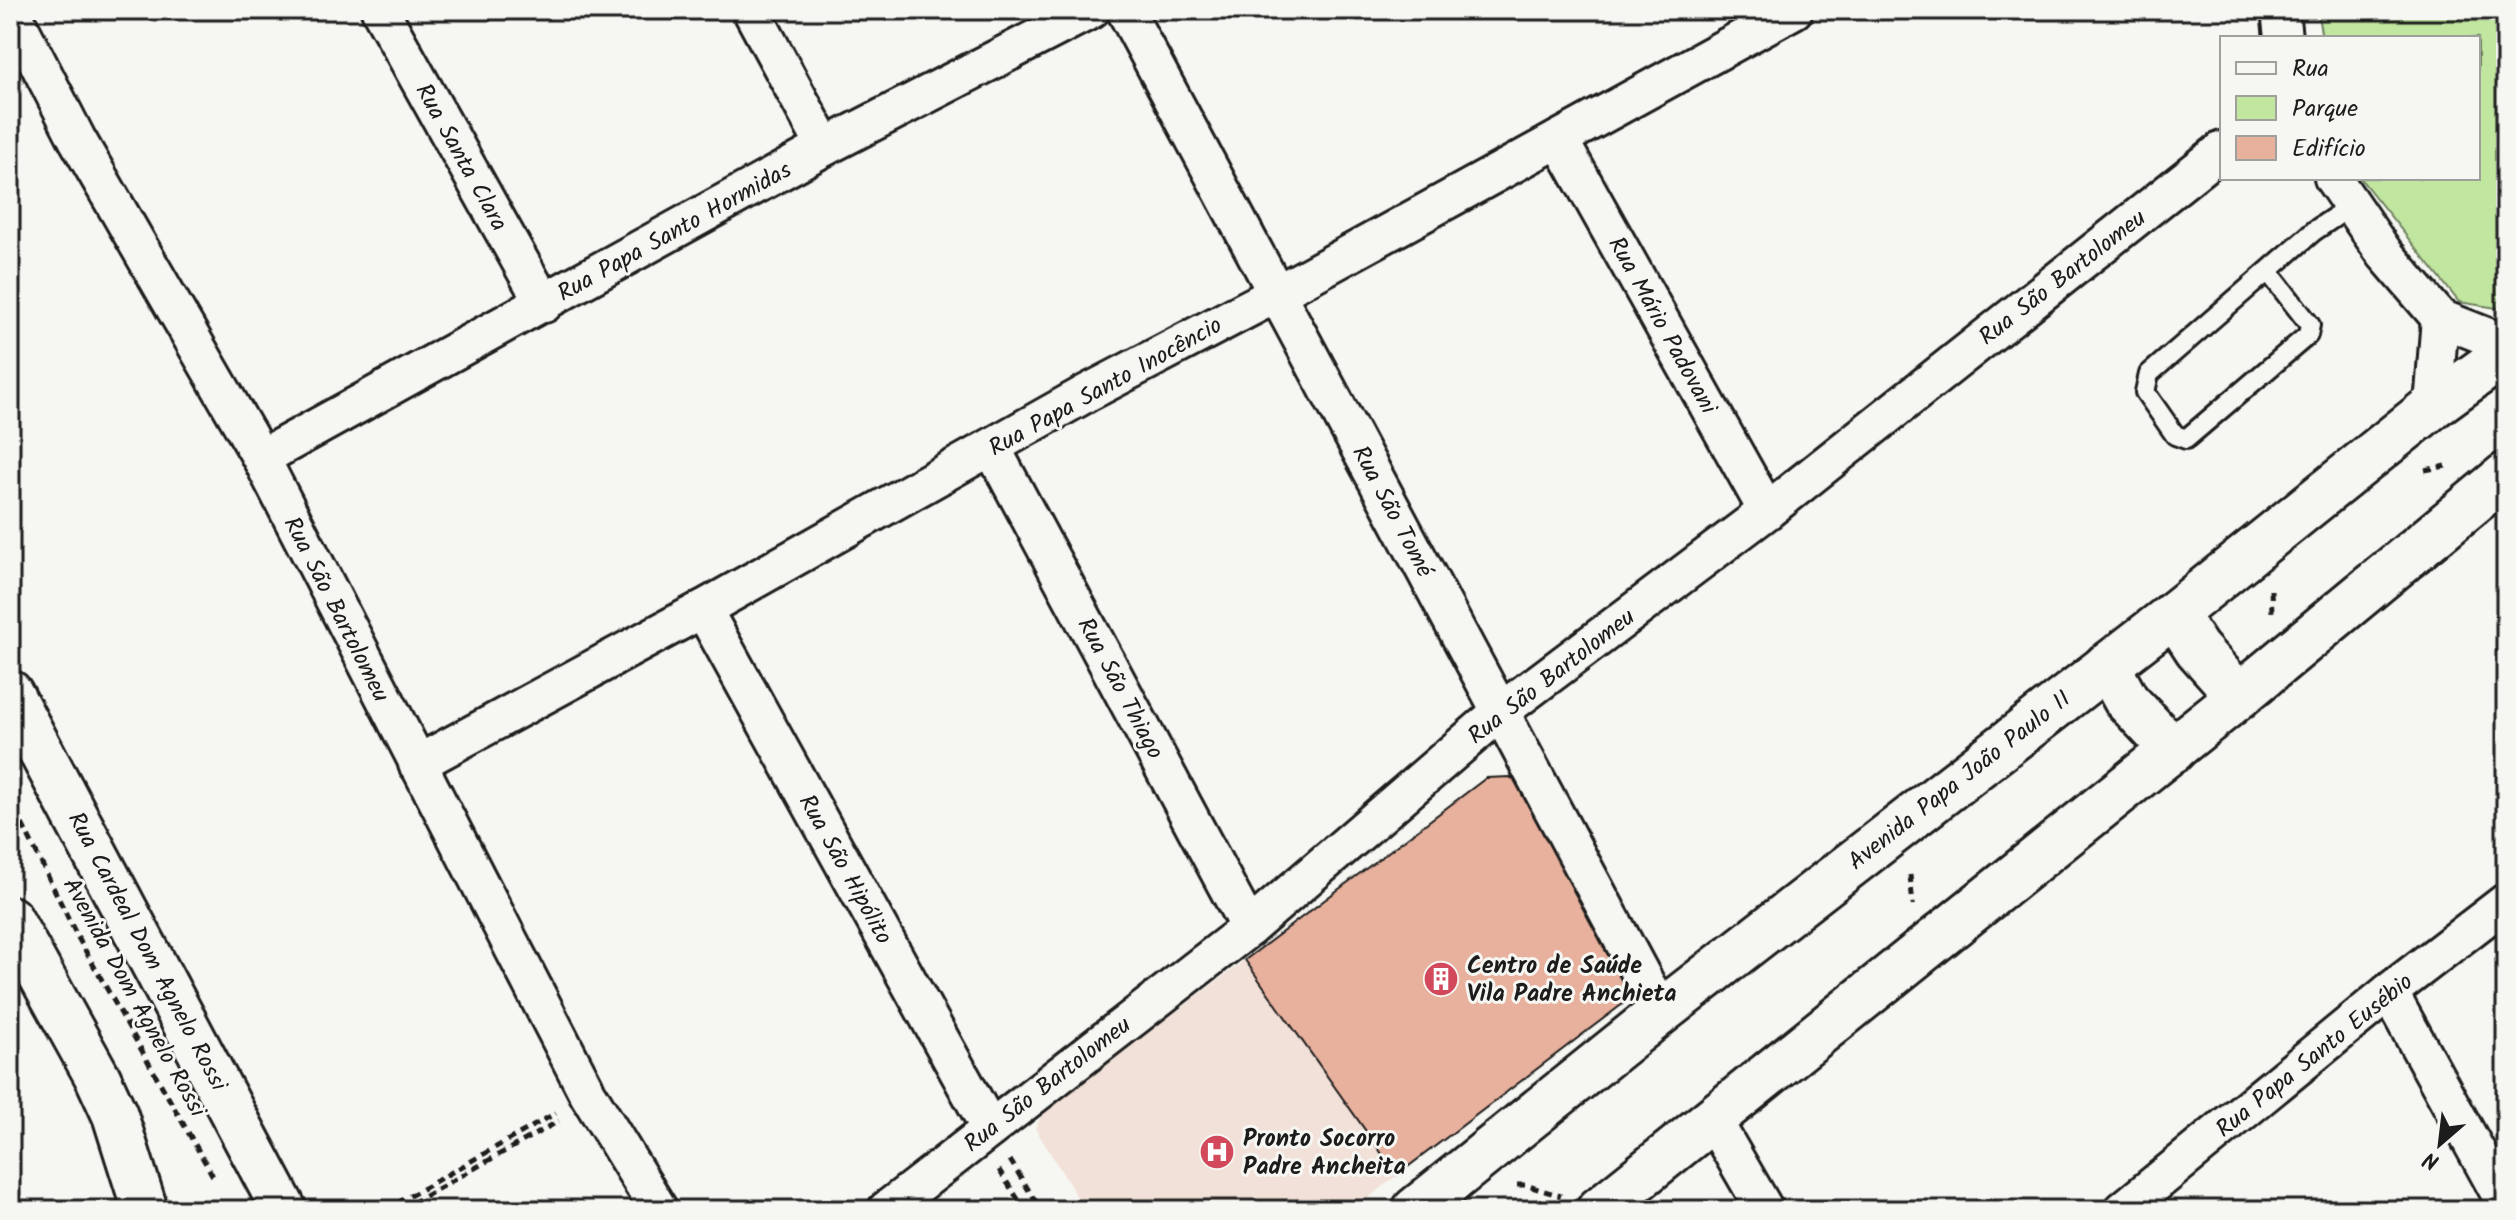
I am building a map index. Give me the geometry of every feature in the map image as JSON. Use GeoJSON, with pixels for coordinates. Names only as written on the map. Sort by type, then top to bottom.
{"type":"FeatureCollection","features":[{"type":"Feature","properties":{"kind":"street","name":"Rua São Bartolomeu"},"geometry":{"type":"LineString","coordinates":[[11,10],[77,139],[261,458],[588,1094],[659,1210]]}},
{"type":"Feature","properties":{"kind":"street","name":"Rua Santa Clara"},"geometry":{"type":"LineString","coordinates":[[380,10],[544,304]]}},
{"type":"Feature","properties":{"kind":"street"},"geometry":{"type":"LineString","coordinates":[[751,10],[825,147]]}},
{"type":"Feature","properties":{"kind":"street","name":"Rua Papa Santo Hormidas"},"geometry":{"type":"LineString","coordinates":[[261,458],[825,147],[1091,10]]}},
{"type":"Feature","properties":{"kind":"street","name":"Rua São Tomé"},"geometry":{"type":"LineString","coordinates":[[1125,10],[1661,1012]]}},
{"type":"Feature","properties":{"kind":"street","name":"Rua Papa Santo Inocêncio"},"geometry":{"type":"LineString","coordinates":[[417,764],[703,609],[1087,393],[1278,293],[1794,10]]}},
{"type":"Feature","properties":{"kind":"street"},"geometry":{"type":"LineString","coordinates":[[2280,10],[2283,36]]}},
{"type":"Feature","properties":{"kind":"street","name":"Rua Mário Padovani"},"geometry":{"type":"LineString","coordinates":[[1559,139],[1767,511]]}},
{"type":"Feature","properties":{"kind":"street","name":"Rua São Bartolomeu"},"geometry":{"type":"LineString","coordinates":[[886,1210],[1249,928],[1500,712],[1767,511],[2220,152]]}},
{"type":"Feature","properties":{"kind":"street"},"geometry":{"type":"LineString","coordinates":[[2342,192],[2385,254],[2440,318],[2506,344]]}},
{"type":"Feature","properties":{"kind":"street"},"geometry":{"type":"LineString","coordinates":[[2433,406],[2440,318]]}},
{"type":"Feature","properties":{"kind":"street","name":"Avenida Papa João Paulo II"},"geometry":{"type":"LineString","coordinates":[[1415,1210],[1661,1012],[2174,614],[2433,406],[2506,353]]}},
{"type":"Feature","properties":{"kind":"street","name":"Rua São Thiago"},"geometry":{"type":"LineString","coordinates":[[992,448],[1249,928]]}},
{"type":"Feature","properties":{"kind":"street"},"geometry":{"type":"LineString","coordinates":[[1599,1210],[2173,750],[2506,475]]}},
{"type":"Feature","properties":{"kind":"street","name":"Rua São Hipólito"},"geometry":{"type":"LineString","coordinates":[[703,609],[990,1129]]}},
{"type":"Feature","properties":{"kind":"street"},"geometry":{"type":"LineString","coordinates":[[2174,614],[2197,649],[2239,696]]}},
{"type":"Feature","properties":{"kind":"street"},"geometry":{"type":"LineString","coordinates":[[2107,665],[2126,700],[2173,750]]}},
{"type":"Feature","properties":{"kind":"street","name":"Rua Cardeal Dom Agnelo Rossi"},"geometry":{"type":"LineString","coordinates":[[10,693],[24,750],[284,1210]]}},
{"type":"Feature","properties":{"kind":"street","name":"Rua Papa Santo Eusébio"},"geometry":{"type":"LineString","coordinates":[[2123,1210],[2389,992],[2506,902]]}},
{"type":"Feature","properties":{"kind":"street"},"geometry":{"type":"LineString","coordinates":[[10,919],[98,1078],[115,1115],[145,1210]]}},
{"type":"Feature","properties":{"kind":"street"},"geometry":{"type":"LineString","coordinates":[[2389,992],[2506,1205]]}},
{"type":"Feature","properties":{"kind":"street"},"geometry":{"type":"LineString","coordinates":[[1713,1120],[1765,1210]]}},
{"type":"Feature","properties":{"kind":"lane"},"geometry":{"type":"LineString","coordinates":[[2268,271],[2310,325],[2308,335],[2186,439],[2175,435],[2145,392],[2149,374],[2314,231],[2342,192]]}},
{"type":"Feature","properties":{"kind":"path","name":"Avenida Dom Agnelo Rossi"},"geometry":{"type":"LineString","coordinates":[[10,799],[77,936],[217,1184]]}},
{"type":"Feature","properties":{"kind":"path","name":"Avenida Papa João Paulo II"},"geometry":{"type":"LineString","coordinates":[[1910,915],[1913,865]]}},
{"type":"Feature","properties":{"kind":"path"},"geometry":{"type":"LineString","coordinates":[[385,1210],[588,1094]]}},
{"type":"Feature","properties":{"kind":"path"},"geometry":{"type":"LineString","coordinates":[[400,1210],[559,1121]]}},
{"type":"Feature","properties":{"kind":"path"},"geometry":{"type":"LineString","coordinates":[[990,1129],[1041,1210]]}},
{"type":"Feature","properties":{"kind":"shaded area"},"geometry":{"type":"Polygon","coordinates":[[[1245,960],[1397,1175],[1354,1210],[1085,1210],[1035,1128],[1045,1110],[1245,960]]]}},
{"type":"Feature","properties":{"kind":"green space"},"geometry":{"type":"Polygon","coordinates":[[[2317,10],[2506,10],[2506,306],[2503,309],[2459,302],[2362,180],[2480,180],[2480,36],[2322,36],[2317,10]]]}},
{"type":"Feature","properties":{"kind":"building","name":"Centro de Saúde Vila Padre Anchieta"},"geometry":{"type":"Polygon","coordinates":[[[1510,777],[1537,799],[1626,982],[1624,1003],[1397,1175],[1245,960],[1486,778],[1510,777]]]}},
{"type":"Feature","properties":{"kind":"place","name":"Centro de Saúde Vila Padre Anchieta"},"geometry":{"type":"Point","coordinates":[1441,979]}},
{"type":"Feature","properties":{"kind":"place","name":"Pronto Socorro Padre Ancheita"},"geometry":{"type":"Point","coordinates":[1217,1152]}}]}
